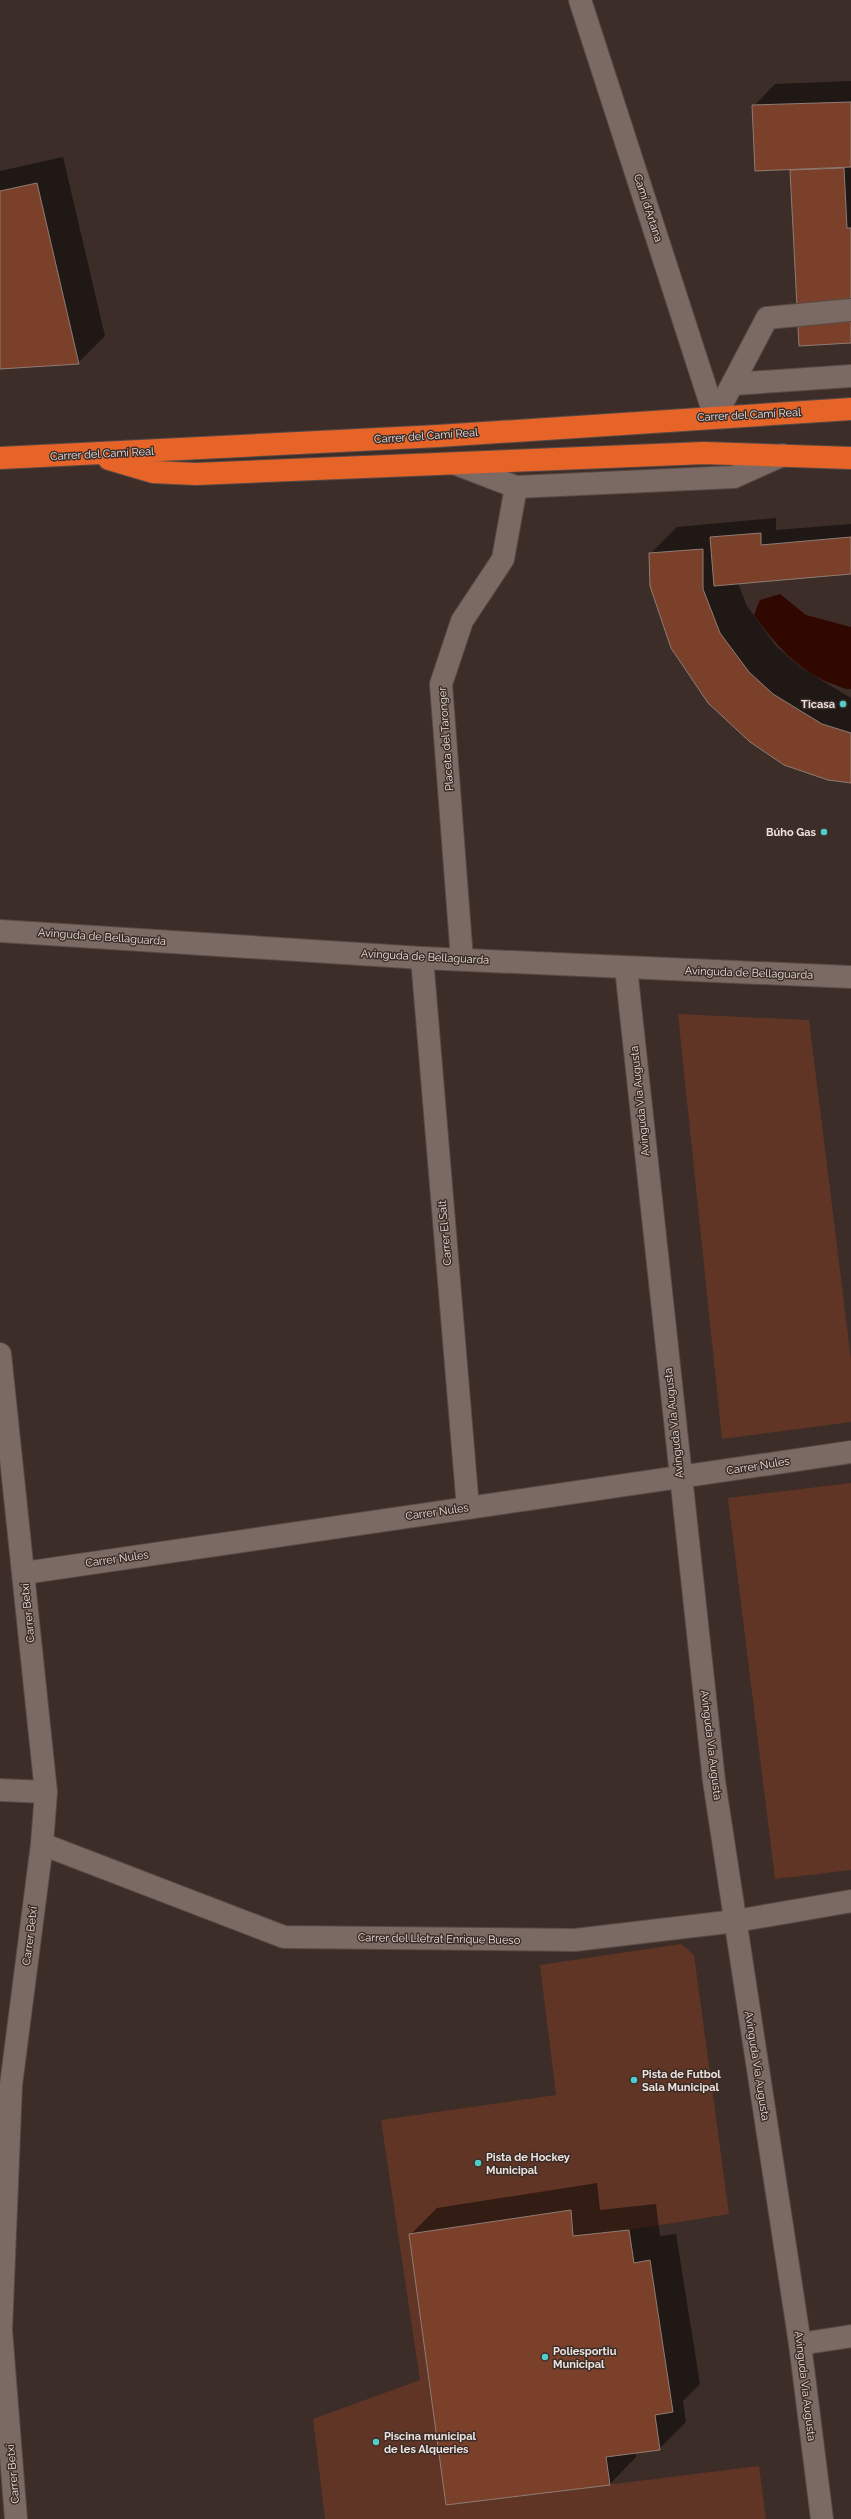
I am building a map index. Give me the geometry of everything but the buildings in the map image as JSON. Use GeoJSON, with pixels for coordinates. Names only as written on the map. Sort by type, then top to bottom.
{"type":"FeatureCollection","features":[{"type":"Feature","properties":{"kind":"highway","name":"Carrer del Camí Real"},"geometry":{"type":"LineString","coordinates":[[0,458],[438,436],[851,409]]}},
{"type":"Feature","properties":{"kind":"highway"},"geometry":{"type":"LineString","coordinates":[[94,454],[153,472],[196,474],[704,453],[851,458]]}},
{"type":"Feature","properties":{"kind":"street","name":"Camí d'Artana"},"geometry":{"type":"LineString","coordinates":[[580,0],[715,417]]}},
{"type":"Feature","properties":{"kind":"street"},"geometry":{"type":"LineString","coordinates":[[715,417],[768,318],[851,310]]}},
{"type":"Feature","properties":{"kind":"street"},"geometry":{"type":"LineString","coordinates":[[733,384],[851,376]]}},
{"type":"Feature","properties":{"kind":"street"},"geometry":{"type":"LineString","coordinates":[[456,464],[516,487],[734,477],[783,455]]}},
{"type":"Feature","properties":{"kind":"street","name":"Placeta del Taronger"},"geometry":{"type":"LineString","coordinates":[[462,959],[441,684],[462,621],[503,559],[516,487]]}},
{"type":"Feature","properties":{"kind":"street","name":"Avinguda de Bellaguarda"},"geometry":{"type":"LineString","coordinates":[[0,931],[422,958],[851,977]]}},
{"type":"Feature","properties":{"kind":"street","name":"Carrer El Salt"},"geometry":{"type":"LineString","coordinates":[[422,958],[468,1508]]}},
{"type":"Feature","properties":{"kind":"street","name":"Avinguda Via Augusta"},"geometry":{"type":"LineString","coordinates":[[626,968],[714,1781],[800,2344],[822,2519]]}},
{"type":"Feature","properties":{"kind":"street","name":"Carrer Betxí"},"geometry":{"type":"LineString","coordinates":[[0,1354],[9,1503],[24,1573],[46,1792],[42,1844],[11,2086],[1,2330],[16,2519]]}},
{"type":"Feature","properties":{"kind":"street","name":"Carrer Nules"},"geometry":{"type":"LineString","coordinates":[[24,1573],[851,1452]]}},
{"type":"Feature","properties":{"kind":"street"},"geometry":{"type":"LineString","coordinates":[[0,1790],[46,1792]]}},
{"type":"Feature","properties":{"kind":"street","name":"Carrer del Lletrat Enrique Bueso"},"geometry":{"type":"LineString","coordinates":[[42,1844],[284,1937],[575,1940],[736,1921],[851,1901]]}},
{"type":"Feature","properties":{"kind":"street"},"geometry":{"type":"LineString","coordinates":[[800,2344],[851,2336]]}},
{"type":"Feature","properties":{"kind":"shaded area"},"geometry":{"type":"Polygon","coordinates":[[[780,594],[806,615],[851,627],[851,689],[840,687],[821,679],[799,665],[779,646],[762,626],[754,615],[760,600],[780,594]]]}},
{"type":"Feature","properties":{"kind":"shaded area"},"geometry":{"type":"Polygon","coordinates":[[[678,1014],[809,1020],[851,1360],[851,1422],[722,1439],[678,1014]]]}},
{"type":"Feature","properties":{"kind":"shaded area"},"geometry":{"type":"Polygon","coordinates":[[[851,1483],[851,1870],[775,1879],[728,1498],[851,1483]]]}},
{"type":"Feature","properties":{"kind":"shaded area"},"geometry":{"type":"Polygon","coordinates":[[[681,1944],[694,1955],[729,2214],[629,2230],[573,2236],[570,2210],[409,2234],[446,2505],[759,2466],[766,2519],[325,2519],[313,2419],[420,2380],[381,2120],[556,2095],[540,1965],[681,1944]]]}},
{"type":"Feature","properties":{"kind":"place","name":"Ticasa"},"geometry":{"type":"Point","coordinates":[843,704]}},
{"type":"Feature","properties":{"kind":"place","name":"Búho Gas"},"geometry":{"type":"Point","coordinates":[824,832]}},
{"type":"Feature","properties":{"kind":"place","name":"Pista de Futbol Sala Municipal"},"geometry":{"type":"Point","coordinates":[634,2080]}},
{"type":"Feature","properties":{"kind":"place","name":"Pista de Hockey Municipal"},"geometry":{"type":"Point","coordinates":[478,2163]}},
{"type":"Feature","properties":{"kind":"place","name":"Poliesportiu Municipal"},"geometry":{"type":"Point","coordinates":[545,2357]}},
{"type":"Feature","properties":{"kind":"place","name":"Piscina municipal de les Alqueries"},"geometry":{"type":"Point","coordinates":[376,2442]}}]}
